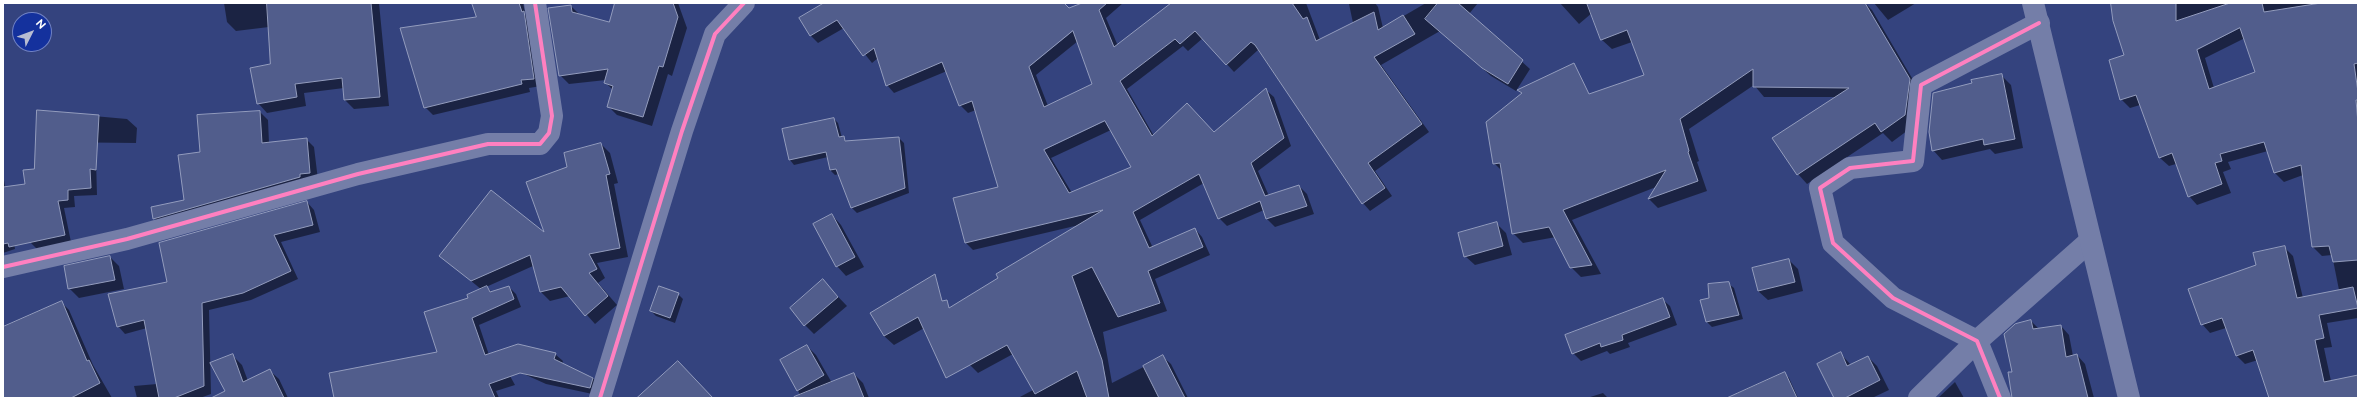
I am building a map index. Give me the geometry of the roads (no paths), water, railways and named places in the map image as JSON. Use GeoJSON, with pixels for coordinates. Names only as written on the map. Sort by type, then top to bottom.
{"type":"FeatureCollection","features":[{"type":"Feature","properties":{"kind":"street"},"geometry":{"type":"LineString","coordinates":[[3,268],[127,239],[358,174],[472,147],[488,144],[540,144],[549,133],[552,116],[535,3]]}},
{"type":"Feature","properties":{"kind":"street"},"geometry":{"type":"LineString","coordinates":[[600,398],[682,131],[715,34],[744,3]]}},
{"type":"Feature","properties":{"kind":"street"},"geometry":{"type":"LineString","coordinates":[[2000,398],[1977,341],[1893,298],[1833,243],[1820,188],[1850,168],[1913,161],[1921,85],[2036,13],[2129,398]]}},
{"type":"Feature","properties":{"kind":"street"},"geometry":{"type":"LineString","coordinates":[[1919,398],[1977,341],[2090,241]]}}]}
